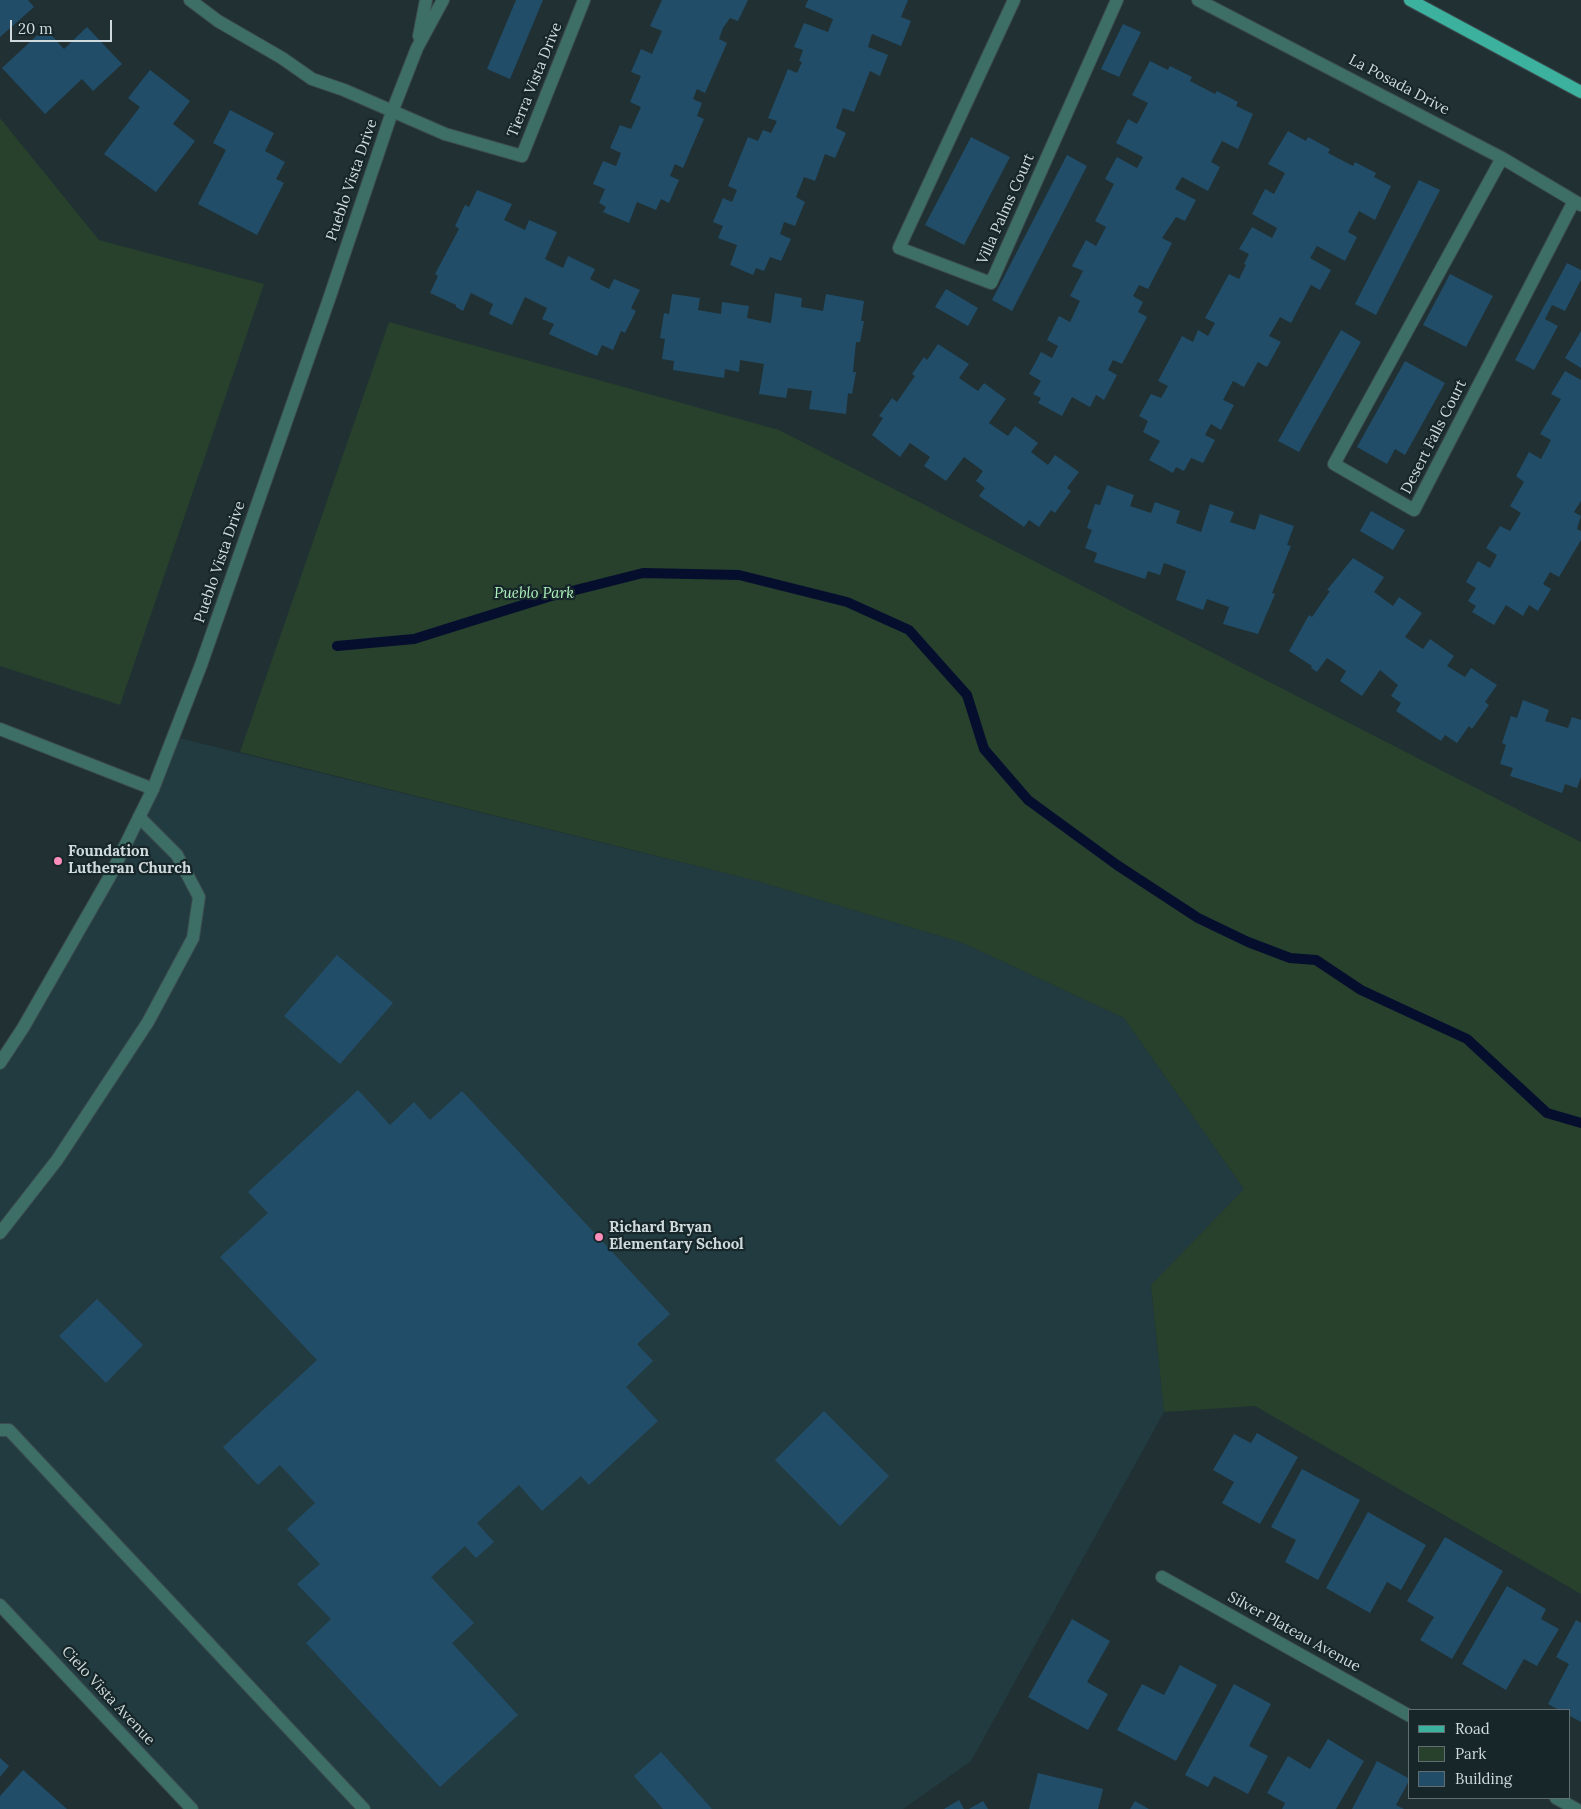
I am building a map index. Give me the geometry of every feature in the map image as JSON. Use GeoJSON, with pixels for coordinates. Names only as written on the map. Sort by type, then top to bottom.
{"type":"FeatureCollection","features":[{"type":"Feature","properties":{"kind":"main road"},"geometry":{"type":"LineString","coordinates":[[1410,0],[1581,92]]}},
{"type":"Feature","properties":{"kind":"street"},"geometry":{"type":"LineString","coordinates":[[190,0],[218,21],[282,58],[312,79],[344,90],[392,112]]}},
{"type":"Feature","properties":{"kind":"street","name":"Pueblo Vista Drive"},"geometry":{"type":"LineString","coordinates":[[417,48],[426,0]]}},
{"type":"Feature","properties":{"kind":"street","name":"Pueblo Vista Drive"},"geometry":{"type":"LineString","coordinates":[[0,1063],[23,1028],[109,878],[154,789],[201,665],[392,112],[417,48],[442,0]]}},
{"type":"Feature","properties":{"kind":"street","name":"Tierra Vista Drive"},"geometry":{"type":"LineString","coordinates":[[392,112],[445,134],[522,156],[584,0]]}},
{"type":"Feature","properties":{"kind":"street","name":"Villa Palms Court"},"geometry":{"type":"LineString","coordinates":[[1014,0],[899,248],[991,283],[1117,0]]}},
{"type":"Feature","properties":{"kind":"street","name":"La Posada Drive"},"geometry":{"type":"LineString","coordinates":[[1198,0],[1502,158],[1578,203]]}},
{"type":"Feature","properties":{"kind":"street","name":"Desert Falls Court"},"geometry":{"type":"LineString","coordinates":[[1502,158],[1334,464],[1414,510],[1578,203]]}},
{"type":"Feature","properties":{"kind":"street"},"geometry":{"type":"LineString","coordinates":[[0,729],[154,789]]}},
{"type":"Feature","properties":{"kind":"street"},"geometry":{"type":"LineString","coordinates":[[0,1233],[57,1160],[138,1038],[193,938],[199,896],[177,855],[139,817]]}},
{"type":"Feature","properties":{"kind":"street"},"geometry":{"type":"LineString","coordinates":[[0,1430],[9,1430],[364,1809]]}},
{"type":"Feature","properties":{"kind":"street","name":"Silver Plateau Avenue"},"geometry":{"type":"LineString","coordinates":[[1162,1577],[1408,1715]]}},
{"type":"Feature","properties":{"kind":"street","name":"Cielo Vista Avenue"},"geometry":{"type":"LineString","coordinates":[[0,1605],[192,1809]]}},
{"type":"Feature","properties":{"kind":"street"},"geometry":{"type":"LineString","coordinates":[[1558,1799],[1576,1809]]}},
{"type":"Feature","properties":{"kind":"shaded area","name":"Richard Bryan Elementary School"},"geometry":{"type":"Polygon","coordinates":[[[175,737],[757,881],[963,943],[1124,1018],[1244,1189],[1151,1285],[1164,1412],[971,1761],[903,1809],[192,1809],[0,1605],[0,1063],[109,878],[175,737]]]}},
{"type":"Feature","properties":{"kind":"green space"},"geometry":{"type":"Polygon","coordinates":[[[0,118],[99,240],[264,284],[120,705],[0,666],[0,118]]]}},
{"type":"Feature","properties":{"kind":"green space","name":"Pueblo Park"},"geometry":{"type":"Polygon","coordinates":[[[389,322],[779,430],[1581,842],[1581,1594],[1255,1406],[1164,1412],[1151,1285],[1244,1189],[1124,1018],[963,943],[757,881],[240,752],[389,322]]]}},
{"type":"Feature","properties":{"kind":"building"},"geometry":{"type":"Polygon","coordinates":[[[0,0],[28,0],[34,7],[0,37],[0,0]]]}},
{"type":"Feature","properties":{"kind":"building"},"geometry":{"type":"Polygon","coordinates":[[[516,0],[543,0],[510,79],[487,69],[516,0]]]}},
{"type":"Feature","properties":{"kind":"building"},"geometry":{"type":"Polygon","coordinates":[[[662,0],[748,0],[738,21],[730,18],[723,28],[719,39],[727,43],[705,93],[697,89],[693,99],[702,103],[697,116],[704,119],[683,168],[675,164],[670,176],[679,180],[669,203],[661,199],[656,210],[637,202],[629,223],[603,212],[606,207],[599,203],[605,189],[593,184],[603,161],[616,166],[621,153],[610,148],[620,125],[631,129],[641,107],[630,102],[641,76],[631,72],[641,49],[652,54],[662,31],[650,26],[662,0]]]}},
{"type":"Feature","properties":{"kind":"building"},"geometry":{"type":"Polygon","coordinates":[[[808,0],[908,0],[901,17],[911,21],[901,46],[872,34],[868,47],[888,55],[880,76],[870,71],[854,112],[843,108],[836,128],[846,133],[835,158],[825,154],[815,181],[804,177],[796,197],[805,202],[795,226],[784,222],[780,234],[791,239],[781,261],[770,257],[764,271],[756,268],[753,275],[730,265],[737,245],[718,238],[723,226],[713,222],[723,198],[732,202],[737,190],[728,186],[748,137],[758,141],[763,130],[771,133],[777,121],[768,118],[788,69],[797,73],[802,62],[799,61],[803,50],[794,47],[804,23],[828,32],[833,19],[805,7],[808,0]]]}},
{"type":"Feature","properties":{"kind":"building"},"geometry":{"type":"Polygon","coordinates":[[[1123,24],[1141,32],[1119,77],[1101,69],[1123,24]]]}},
{"type":"Feature","properties":{"kind":"building"},"geometry":{"type":"Polygon","coordinates":[[[87,27],[122,64],[93,91],[82,79],[45,114],[2,68],[45,28],[64,49],[87,27]]]}},
{"type":"Feature","properties":{"kind":"building"},"geometry":{"type":"Polygon","coordinates":[[[1150,61],[1168,70],[1170,66],[1192,77],[1190,81],[1215,94],[1217,91],[1238,102],[1236,106],[1253,114],[1238,149],[1222,141],[1211,162],[1220,167],[1208,191],[1182,177],[1175,189],[1196,200],[1185,221],[1176,217],[1162,238],[1172,243],[1148,289],[1139,285],[1133,296],[1143,302],[1138,312],[1147,317],[1122,364],[1113,360],[1108,370],[1117,375],[1104,400],[1096,395],[1090,407],[1072,397],[1062,416],[1038,403],[1041,398],[1033,394],[1041,381],[1029,374],[1041,352],[1052,358],[1058,346],[1047,340],[1059,316],[1070,322],[1080,301],[1070,296],[1083,271],[1072,266],[1086,240],[1096,246],[1106,227],[1095,221],[1114,184],[1105,179],[1117,157],[1137,168],[1143,157],[1116,143],[1128,119],[1137,124],[1148,103],[1132,95],[1150,61]]]}},
{"type":"Feature","properties":{"kind":"building"},"geometry":{"type":"Polygon","coordinates":[[[150,70],[190,101],[173,124],[195,141],[156,192],[104,154],[140,107],[128,98],[150,70]]]}},
{"type":"Feature","properties":{"kind":"building"},"geometry":{"type":"Polygon","coordinates":[[[230,110],[274,133],[265,151],[285,162],[276,179],[284,183],[257,235],[198,204],[226,150],[213,143],[230,110]]]}},
{"type":"Feature","properties":{"kind":"building"},"geometry":{"type":"Polygon","coordinates":[[[1288,131],[1306,141],[1308,137],[1330,149],[1328,153],[1353,166],[1355,162],[1376,173],[1374,177],[1391,186],[1375,220],[1359,211],[1348,232],[1357,237],[1345,261],[1317,246],[1310,258],[1331,270],[1320,290],[1311,285],[1291,323],[1280,317],[1269,336],[1281,342],[1267,367],[1258,362],[1244,387],[1233,381],[1223,400],[1234,405],[1221,430],[1211,424],[1205,435],[1215,440],[1203,463],[1191,458],[1184,471],[1176,467],[1173,473],[1149,460],[1160,441],[1143,432],[1148,421],[1139,416],[1151,394],[1161,398],[1168,386],[1158,381],[1182,336],[1193,342],[1198,330],[1208,336],[1215,323],[1205,318],[1229,274],[1239,279],[1249,254],[1239,249],[1252,227],[1272,238],[1277,228],[1252,214],[1265,189],[1274,194],[1285,173],[1268,164],[1288,131]]]}},
{"type":"Feature","properties":{"kind":"building"},"geometry":{"type":"Polygon","coordinates":[[[971,137],[1010,157],[964,245],[925,225],[971,137]]]}},
{"type":"Feature","properties":{"kind":"building"},"geometry":{"type":"Polygon","coordinates":[[[1067,155],[1087,166],[1012,311],[992,300],[1067,155]]]}},
{"type":"Feature","properties":{"kind":"building"},"geometry":{"type":"Polygon","coordinates":[[[1419,180],[1440,190],[1376,315],[1355,304],[1419,180]]]}},
{"type":"Feature","properties":{"kind":"building"},"geometry":{"type":"Polygon","coordinates":[[[477,190],[512,204],[504,220],[525,230],[529,220],[557,232],[545,259],[563,268],[568,256],[595,269],[590,279],[609,289],[614,279],[640,290],[631,308],[636,311],[625,333],[621,331],[613,350],[602,345],[597,356],[549,334],[554,324],[542,319],[547,308],[525,297],[512,325],[489,314],[493,304],[471,293],[463,311],[456,307],[456,305],[430,293],[438,276],[435,274],[459,229],[455,226],[465,205],[469,207],[477,190]]]}},
{"type":"Feature","properties":{"kind":"building"},"geometry":{"type":"Polygon","coordinates":[[[1567,263],[1581,270],[1581,280],[1565,311],[1552,305],[1545,319],[1558,326],[1534,370],[1515,360],[1567,263]]]}},
{"type":"Feature","properties":{"kind":"building"},"geometry":{"type":"Polygon","coordinates":[[[1450,274],[1493,296],[1466,347],[1423,325],[1450,274]]]}},
{"type":"Feature","properties":{"kind":"building"},"geometry":{"type":"Polygon","coordinates":[[[946,289],[978,308],[968,326],[935,307],[946,289]]]}},
{"type":"Feature","properties":{"kind":"building"},"geometry":{"type":"Polygon","coordinates":[[[775,293],[802,298],[801,307],[823,311],[826,294],[864,301],[861,321],[864,321],[860,342],[856,342],[853,372],[856,372],[852,394],[848,393],[846,414],[809,409],[812,391],[788,388],[786,398],[759,394],[764,364],[740,360],[739,372],[725,369],[724,378],[673,370],[674,361],[662,359],[665,339],[660,338],[664,313],[669,314],[672,294],[700,298],[698,310],[721,314],[722,302],[749,306],[747,318],[771,323],[775,293]]]}},
{"type":"Feature","properties":{"kind":"building"},"geometry":{"type":"Polygon","coordinates":[[[1341,330],[1361,342],[1299,452],[1278,441],[1341,330]]]}},
{"type":"Feature","properties":{"kind":"building"},"geometry":{"type":"Polygon","coordinates":[[[1581,331],[1581,368],[1565,358],[1581,331]]]}},
{"type":"Feature","properties":{"kind":"building"},"geometry":{"type":"Polygon","coordinates":[[[938,344],[969,364],[959,378],[978,391],[984,383],[1006,399],[989,423],[1008,436],[1015,426],[1038,443],[1031,452],[1048,465],[1055,455],[1079,472],[1067,488],[1071,491],[1055,513],[1051,510],[1039,527],[1029,520],[1024,527],[979,496],[985,488],[976,481],[983,471],[964,457],[946,481],[924,466],[930,457],[910,443],[900,457],[872,435],[883,418],[879,416],[892,398],[897,402],[915,376],[912,374],[924,357],[927,360],[938,344]]]}},
{"type":"Feature","properties":{"kind":"building"},"geometry":{"type":"Polygon","coordinates":[[[1405,361],[1445,383],[1405,455],[1395,449],[1387,464],[1357,447],[1405,361]]]}},
{"type":"Feature","properties":{"kind":"building"},"geometry":{"type":"Polygon","coordinates":[[[1565,371],[1581,380],[1581,501],[1574,512],[1581,516],[1577,529],[1581,531],[1581,540],[1559,577],[1550,572],[1543,584],[1551,589],[1538,611],[1529,605],[1523,616],[1506,605],[1494,625],[1472,612],[1476,606],[1468,601],[1476,588],[1466,582],[1478,561],[1490,568],[1497,555],[1486,548],[1500,526],[1510,531],[1521,513],[1510,506],[1524,482],[1516,476],[1529,452],[1541,459],[1551,440],[1540,434],[1561,399],[1551,394],[1565,371]]]}},
{"type":"Feature","properties":{"kind":"building"},"geometry":{"type":"Polygon","coordinates":[[[1107,485],[1134,495],[1130,506],[1151,513],[1155,502],[1180,511],[1176,523],[1201,532],[1210,504],[1234,512],[1230,522],[1255,530],[1260,514],[1294,526],[1287,545],[1291,546],[1272,593],[1275,594],[1258,634],[1223,624],[1229,607],[1207,599],[1203,610],[1176,600],[1186,571],[1164,563],[1160,575],[1148,571],[1145,579],[1094,562],[1097,553],[1085,548],[1092,530],[1087,528],[1095,504],[1100,505],[1107,485]]]}},
{"type":"Feature","properties":{"kind":"building"},"geometry":{"type":"Polygon","coordinates":[[[1371,511],[1405,530],[1393,550],[1360,531],[1371,511]]]}},
{"type":"Feature","properties":{"kind":"building"},"geometry":{"type":"Polygon","coordinates":[[[1353,558],[1384,577],[1374,592],[1393,606],[1399,597],[1422,613],[1405,637],[1423,649],[1430,639],[1454,656],[1447,666],[1465,677],[1471,668],[1497,685],[1485,702],[1489,705],[1472,729],[1469,726],[1457,743],[1445,735],[1441,741],[1396,711],[1401,703],[1391,696],[1398,685],[1380,670],[1362,696],[1340,681],[1346,671],[1327,658],[1317,672],[1311,668],[1312,666],[1289,651],[1309,615],[1312,617],[1330,591],[1327,590],[1353,558]]]}},
{"type":"Feature","properties":{"kind":"building"},"geometry":{"type":"Polygon","coordinates":[[[1523,700],[1549,710],[1545,721],[1568,728],[1572,717],[1581,720],[1581,777],[1577,788],[1565,784],[1562,793],[1510,776],[1513,768],[1500,764],[1506,745],[1502,743],[1511,716],[1517,718],[1523,700]]]}},
{"type":"Feature","properties":{"kind":"building"},"geometry":{"type":"Polygon","coordinates":[[[337,955],[393,1003],[340,1064],[284,1016],[337,955]]]}},
{"type":"Feature","properties":{"kind":"building"},"geometry":{"type":"Polygon","coordinates":[[[358,1090],[390,1125],[414,1102],[430,1120],[462,1091],[670,1314],[637,1344],[653,1361],[626,1387],[658,1421],[589,1485],[581,1476],[542,1511],[519,1485],[477,1523],[494,1542],[476,1558],[465,1546],[431,1577],[474,1623],[452,1643],[518,1715],[440,1787],[306,1643],[331,1619],[297,1584],[320,1564],[287,1529],[315,1503],[280,1465],[258,1485],[223,1447],[317,1360],[220,1257],[268,1213],[248,1192],[358,1090]]]}},
{"type":"Feature","properties":{"kind":"building"},"geometry":{"type":"Polygon","coordinates":[[[97,1299],[143,1345],[106,1383],[59,1336],[97,1299]]]}},
{"type":"Feature","properties":{"kind":"building"},"geometry":{"type":"Polygon","coordinates":[[[824,1411],[889,1476],[840,1526],[775,1460],[824,1411]]]}},
{"type":"Feature","properties":{"kind":"building"},"geometry":{"type":"Polygon","coordinates":[[[1257,1433],[1298,1457],[1260,1524],[1222,1503],[1234,1482],[1213,1470],[1234,1434],[1251,1443],[1257,1433]]]}},
{"type":"Feature","properties":{"kind":"building"},"geometry":{"type":"Polygon","coordinates":[[[1302,1469],[1360,1500],[1318,1580],[1285,1562],[1296,1540],[1271,1527],[1302,1469]]]}},
{"type":"Feature","properties":{"kind":"building"},"geometry":{"type":"Polygon","coordinates":[[[1368,1512],[1426,1545],[1401,1590],[1387,1582],[1370,1613],[1326,1588],[1368,1512]]]}},
{"type":"Feature","properties":{"kind":"building"},"geometry":{"type":"Polygon","coordinates":[[[1445,1537],[1503,1571],[1452,1659],[1420,1640],[1434,1617],[1407,1601],[1445,1537]]]}},
{"type":"Feature","properties":{"kind":"building"},"geometry":{"type":"Polygon","coordinates":[[[1507,1586],[1546,1609],[1541,1619],[1559,1629],[1537,1666],[1524,1659],[1506,1690],[1462,1664],[1507,1586]]]}},
{"type":"Feature","properties":{"kind":"building"},"geometry":{"type":"Polygon","coordinates":[[[1072,1619],[1110,1641],[1087,1682],[1108,1694],[1088,1730],[1028,1697],[1072,1619]]]}},
{"type":"Feature","properties":{"kind":"building"},"geometry":{"type":"Polygon","coordinates":[[[1576,1620],[1581,1623],[1581,1722],[1571,1717],[1571,1709],[1557,1709],[1548,1704],[1569,1664],[1556,1657],[1576,1620]]]}},
{"type":"Feature","properties":{"kind":"building"},"geometry":{"type":"Polygon","coordinates":[[[1180,1665],[1217,1685],[1176,1761],[1117,1730],[1142,1684],[1164,1695],[1180,1665]]]}},
{"type":"Feature","properties":{"kind":"building"},"geometry":{"type":"Polygon","coordinates":[[[1234,1684],[1271,1704],[1249,1746],[1268,1756],[1248,1794],[1214,1776],[1208,1787],[1185,1775],[1234,1684]]]}},
{"type":"Feature","properties":{"kind":"building"},"geometry":{"type":"Polygon","coordinates":[[[1328,1739],[1364,1761],[1336,1809],[1282,1809],[1285,1803],[1267,1793],[1288,1756],[1310,1769],[1328,1739]]]}},
{"type":"Feature","properties":{"kind":"building"},"geometry":{"type":"Polygon","coordinates":[[[661,1752],[712,1809],[663,1809],[634,1776],[661,1752]]]}},
{"type":"Feature","properties":{"kind":"building"},"geometry":{"type":"Polygon","coordinates":[[[0,1758],[9,1766],[0,1777],[0,1758]]]}},
{"type":"Feature","properties":{"kind":"building"},"geometry":{"type":"Polygon","coordinates":[[[1377,1761],[1408,1778],[1408,1783],[1396,1805],[1404,1809],[1352,1809],[1377,1761]]]}},
{"type":"Feature","properties":{"kind":"building"},"geometry":{"type":"Polygon","coordinates":[[[23,1770],[67,1809],[0,1809],[0,1796],[23,1770]]]}},
{"type":"Feature","properties":{"kind":"building"},"geometry":{"type":"Polygon","coordinates":[[[1038,1773],[1103,1789],[1098,1809],[1029,1809],[1038,1773]]]}},
{"type":"Feature","properties":{"kind":"building"},"geometry":{"type":"Polygon","coordinates":[[[959,1800],[964,1809],[944,1809],[959,1800]]]}},
{"type":"Feature","properties":{"kind":"building"},"geometry":{"type":"Polygon","coordinates":[[[983,1801],[988,1809],[969,1809],[983,1801]]]}},
{"type":"Feature","properties":{"kind":"building"},"geometry":{"type":"Polygon","coordinates":[[[1135,1801],[1149,1809],[1130,1809],[1135,1801]]]}},
{"type":"Feature","properties":{"kind":"waterway"},"geometry":{"type":"LineString","coordinates":[[337,646],[414,639],[548,597],[643,573],[739,575],[847,602],[909,630],[967,695],[984,749],[1028,800],[1117,865],[1198,918],[1248,942],[1290,958],[1316,960],[1361,990],[1467,1039],[1547,1113],[1581,1123]]}},
{"type":"Feature","properties":{"kind":"place","name":"Foundation Lutheran Church"},"geometry":{"type":"Point","coordinates":[58,861]}},
{"type":"Feature","properties":{"kind":"place","name":"Richard Bryan Elementary School"},"geometry":{"type":"Point","coordinates":[599,1237]}}]}
